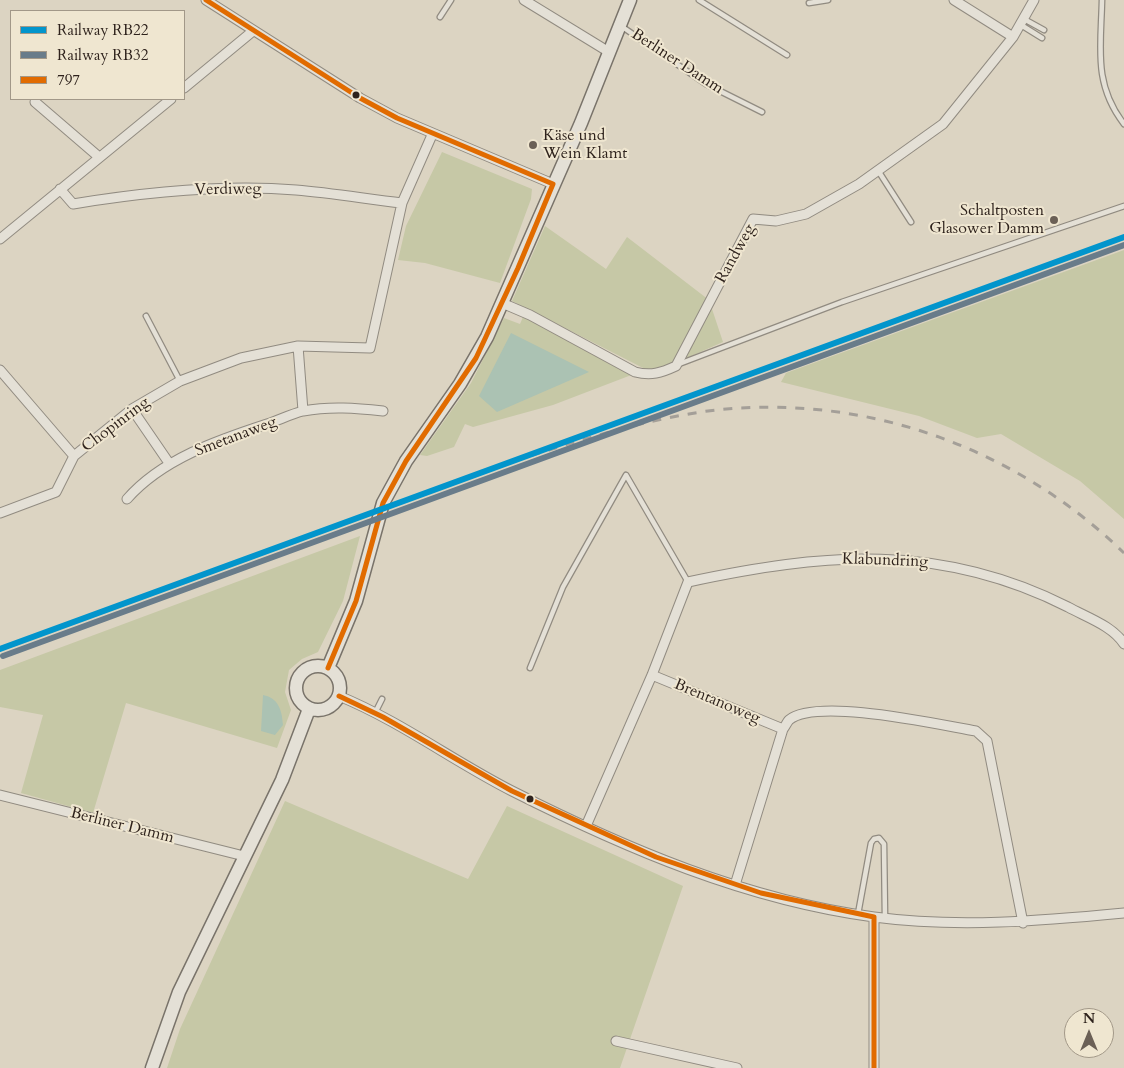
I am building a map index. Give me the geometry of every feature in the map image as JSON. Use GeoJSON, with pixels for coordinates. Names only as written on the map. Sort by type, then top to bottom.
{"type":"FeatureCollection","features":[{"type":"Feature","properties":{"kind":"main road","name":"Berliner Damm"},"geometry":{"type":"LineString","coordinates":[[328,668],[356,601],[370,545],[383,504],[398,472],[476,358],[502,303],[609,52],[620,25],[626,1]]}},
{"type":"Feature","properties":{"kind":"main road"},"geometry":{"type":"LineString","coordinates":[[321,666],[328,668],[339,678],[339,696],[336,702],[326,709],[309,709],[297,695],[296,681],[307,668],[321,666]]}},
{"type":"Feature","properties":{"kind":"main road"},"geometry":{"type":"LineString","coordinates":[[152,1068],[180,992],[282,780],[309,709]]}},
{"type":"Feature","properties":{"kind":"street"},"geometry":{"type":"LineString","coordinates":[[206,0],[360,98],[432,135],[553,184]]}},
{"type":"Feature","properties":{"kind":"street"},"geometry":{"type":"LineString","coordinates":[[524,0],[609,52]]}},
{"type":"Feature","properties":{"kind":"street"},"geometry":{"type":"LineString","coordinates":[[954,0],[1013,37]]}},
{"type":"Feature","properties":{"kind":"street","name":"Randweg"},"geometry":{"type":"LineString","coordinates":[[676,366],[753,219],[776,221],[806,214],[879,172],[943,124],[1013,37],[1034,0]]}},
{"type":"Feature","properties":{"kind":"street"},"geometry":{"type":"LineString","coordinates":[[185,87],[253,31]]}},
{"type":"Feature","properties":{"kind":"street"},"geometry":{"type":"LineString","coordinates":[[0,239],[17,229],[60,189],[170,100]]}},
{"type":"Feature","properties":{"kind":"street"},"geometry":{"type":"LineString","coordinates":[[35,102],[99,157]]}},
{"type":"Feature","properties":{"kind":"street","name":"Chopinring"},"geometry":{"type":"LineString","coordinates":[[0,370],[74,456],[132,409],[180,381],[241,358],[298,346],[370,348],[402,203],[432,135]]}},
{"type":"Feature","properties":{"kind":"street","name":"Verdiweg"},"geometry":{"type":"LineString","coordinates":[[60,189],[73,204],[150,193],[232,189],[296,190],[402,203]]}},
{"type":"Feature","properties":{"kind":"street"},"geometry":{"type":"LineString","coordinates":[[502,303],[530,315],[635,372],[646,375],[661,373],[676,366]]}},
{"type":"Feature","properties":{"kind":"street"},"geometry":{"type":"LineString","coordinates":[[298,346],[303,411]]}},
{"type":"Feature","properties":{"kind":"street","name":"Smetanaweg"},"geometry":{"type":"LineString","coordinates":[[127,499],[137,487],[169,463],[239,433],[303,411],[344,407],[383,411]]}},
{"type":"Feature","properties":{"kind":"street"},"geometry":{"type":"LineString","coordinates":[[132,409],[169,463]]}},
{"type":"Feature","properties":{"kind":"street"},"geometry":{"type":"LineString","coordinates":[[0,513],[56,492],[74,456]]}},
{"type":"Feature","properties":{"kind":"street","name":"Klabundring"},"geometry":{"type":"LineString","coordinates":[[688,582],[778,565],[834,560],[901,559],[940,563],[996,577],[1051,599],[1099,623],[1117,635],[1124,644]]}},
{"type":"Feature","properties":{"kind":"street"},"geometry":{"type":"LineString","coordinates":[[586,826],[652,675],[688,582]]}},
{"type":"Feature","properties":{"kind":"street","name":"Brentanoweg"},"geometry":{"type":"LineString","coordinates":[[652,675],[782,729]]}},
{"type":"Feature","properties":{"kind":"street"},"geometry":{"type":"LineString","coordinates":[[339,696],[374,713],[485,777],[586,826],[677,865],[735,885],[794,901],[874,917],[939,922],[1023,922],[1124,913]]}},
{"type":"Feature","properties":{"kind":"street"},"geometry":{"type":"LineString","coordinates":[[735,885],[782,729],[790,720],[802,714],[820,712],[884,715],[976,731],[987,741],[1023,922]]}},
{"type":"Feature","properties":{"kind":"street","name":"Berliner Damm"},"geometry":{"type":"LineString","coordinates":[[0,795],[244,856]]}},
{"type":"Feature","properties":{"kind":"street"},"geometry":{"type":"LineString","coordinates":[[874,917],[874,1068]]}},
{"type":"Feature","properties":{"kind":"street"},"geometry":{"type":"LineString","coordinates":[[616,1041],[714,1066],[737,1068]]}},
{"type":"Feature","properties":{"kind":"lane"},"geometry":{"type":"LineString","coordinates":[[440,18],[451,0]]}},
{"type":"Feature","properties":{"kind":"lane"},"geometry":{"type":"LineString","coordinates":[[700,0],[787,55]]}},
{"type":"Feature","properties":{"kind":"lane"},"geometry":{"type":"LineString","coordinates":[[809,3],[828,0]]}},
{"type":"Feature","properties":{"kind":"lane"},"geometry":{"type":"LineString","coordinates":[[1102,0],[1102,82],[1108,100],[1124,124]]}},
{"type":"Feature","properties":{"kind":"lane"},"geometry":{"type":"LineString","coordinates":[[1022,22],[1044,30]]}},
{"type":"Feature","properties":{"kind":"lane"},"geometry":{"type":"LineString","coordinates":[[1022,22],[1042,38]]}},
{"type":"Feature","properties":{"kind":"lane","name":"Berliner Damm"},"geometry":{"type":"LineString","coordinates":[[620,25],[706,84],[762,112]]}},
{"type":"Feature","properties":{"kind":"lane"},"geometry":{"type":"LineString","coordinates":[[879,172],[911,222]]}},
{"type":"Feature","properties":{"kind":"lane"},"geometry":{"type":"LineString","coordinates":[[676,366],[842,302],[1124,206]]}},
{"type":"Feature","properties":{"kind":"lane"},"geometry":{"type":"LineString","coordinates":[[146,316],[180,381]]}},
{"type":"Feature","properties":{"kind":"lane"},"geometry":{"type":"LineString","coordinates":[[530,668],[563,587],[626,475],[688,582]]}},
{"type":"Feature","properties":{"kind":"lane"},"geometry":{"type":"LineString","coordinates":[[374,713],[382,699]]}},
{"type":"Feature","properties":{"kind":"lane"},"geometry":{"type":"LineString","coordinates":[[858,914],[871,843],[874,839],[878,838],[884,844],[885,918]]}},
{"type":"Feature","properties":{"kind":"shaded area"},"geometry":{"type":"Polygon","coordinates":[[[442,152],[532,189],[531,199],[500,283],[425,263],[398,260],[406,226],[442,152]]]}},
{"type":"Feature","properties":{"kind":"shaded area"},"geometry":{"type":"Polygon","coordinates":[[[545,226],[606,269],[627,237],[709,300],[723,342],[662,369],[647,370],[512,301],[545,226]]]}},
{"type":"Feature","properties":{"kind":"shaded area"},"geometry":{"type":"Polygon","coordinates":[[[1124,250],[1124,519],[1080,481],[1001,434],[977,438],[919,416],[781,382],[786,373],[1124,250]]]}},
{"type":"Feature","properties":{"kind":"shaded area"},"geometry":{"type":"Polygon","coordinates":[[[523,317],[634,374],[553,405],[473,427],[465,424],[454,447],[427,456],[420,455],[471,383],[504,318],[520,324],[523,317]]]}},
{"type":"Feature","properties":{"kind":"shaded area"},"geometry":{"type":"Polygon","coordinates":[[[511,333],[589,372],[497,412],[479,396],[511,333]]]}},
{"type":"Feature","properties":{"kind":"shaded area"},"geometry":{"type":"Polygon","coordinates":[[[360,536],[343,601],[318,652],[302,659],[289,670],[285,692],[291,710],[277,748],[126,703],[93,813],[21,793],[43,715],[0,707],[0,670],[360,536]]]}},
{"type":"Feature","properties":{"kind":"shaded area"},"geometry":{"type":"Polygon","coordinates":[[[263,695],[276,702],[282,715],[283,725],[275,735],[261,731],[263,695]]]}},
{"type":"Feature","properties":{"kind":"shaded area"},"geometry":{"type":"Polygon","coordinates":[[[285,801],[468,879],[507,806],[683,886],[620,1068],[167,1068],[180,1029],[285,801]]]}},
{"type":"Feature","properties":{"kind":"railway"},"geometry":{"type":"LineString","coordinates":[[514,461],[610,432],[683,415],[708,411],[766,407],[822,410],[878,419],[933,435],[985,456],[1034,483],[1081,515],[1124,553]]}},
{"type":"Feature","properties":{"kind":"rail line","name":"RB22"},"geometry":{"type":"LineString","coordinates":[[0,649],[1124,237]]}},
{"type":"Feature","properties":{"kind":"rail line","name":"RB32"},"geometry":{"type":"LineString","coordinates":[[3,656],[1124,245]]}},
{"type":"Feature","properties":{"kind":"transit line","name":"797"},"geometry":{"type":"LineString","coordinates":[[206,0],[360,98],[397,118],[553,184]]}},
{"type":"Feature","properties":{"kind":"transit line","name":"797"},"geometry":{"type":"LineString","coordinates":[[328,668],[356,601],[383,503],[406,461],[476,358],[518,268],[553,184]]}},
{"type":"Feature","properties":{"kind":"transit line","name":"797"},"geometry":{"type":"LineString","coordinates":[[339,696],[383,717],[512,791],[656,857],[761,893],[874,917]]}},
{"type":"Feature","properties":{"kind":"transit line","name":"797"},"geometry":{"type":"LineString","coordinates":[[874,917],[874,1068]]}},
{"type":"Feature","properties":{"kind":"place","name":"Käse und Wein Klamt"},"geometry":{"type":"Point","coordinates":[533,145]}},
{"type":"Feature","properties":{"kind":"place","name":"Schaltposten Glasower Damm"},"geometry":{"type":"Point","coordinates":[1054,220]}}]}
